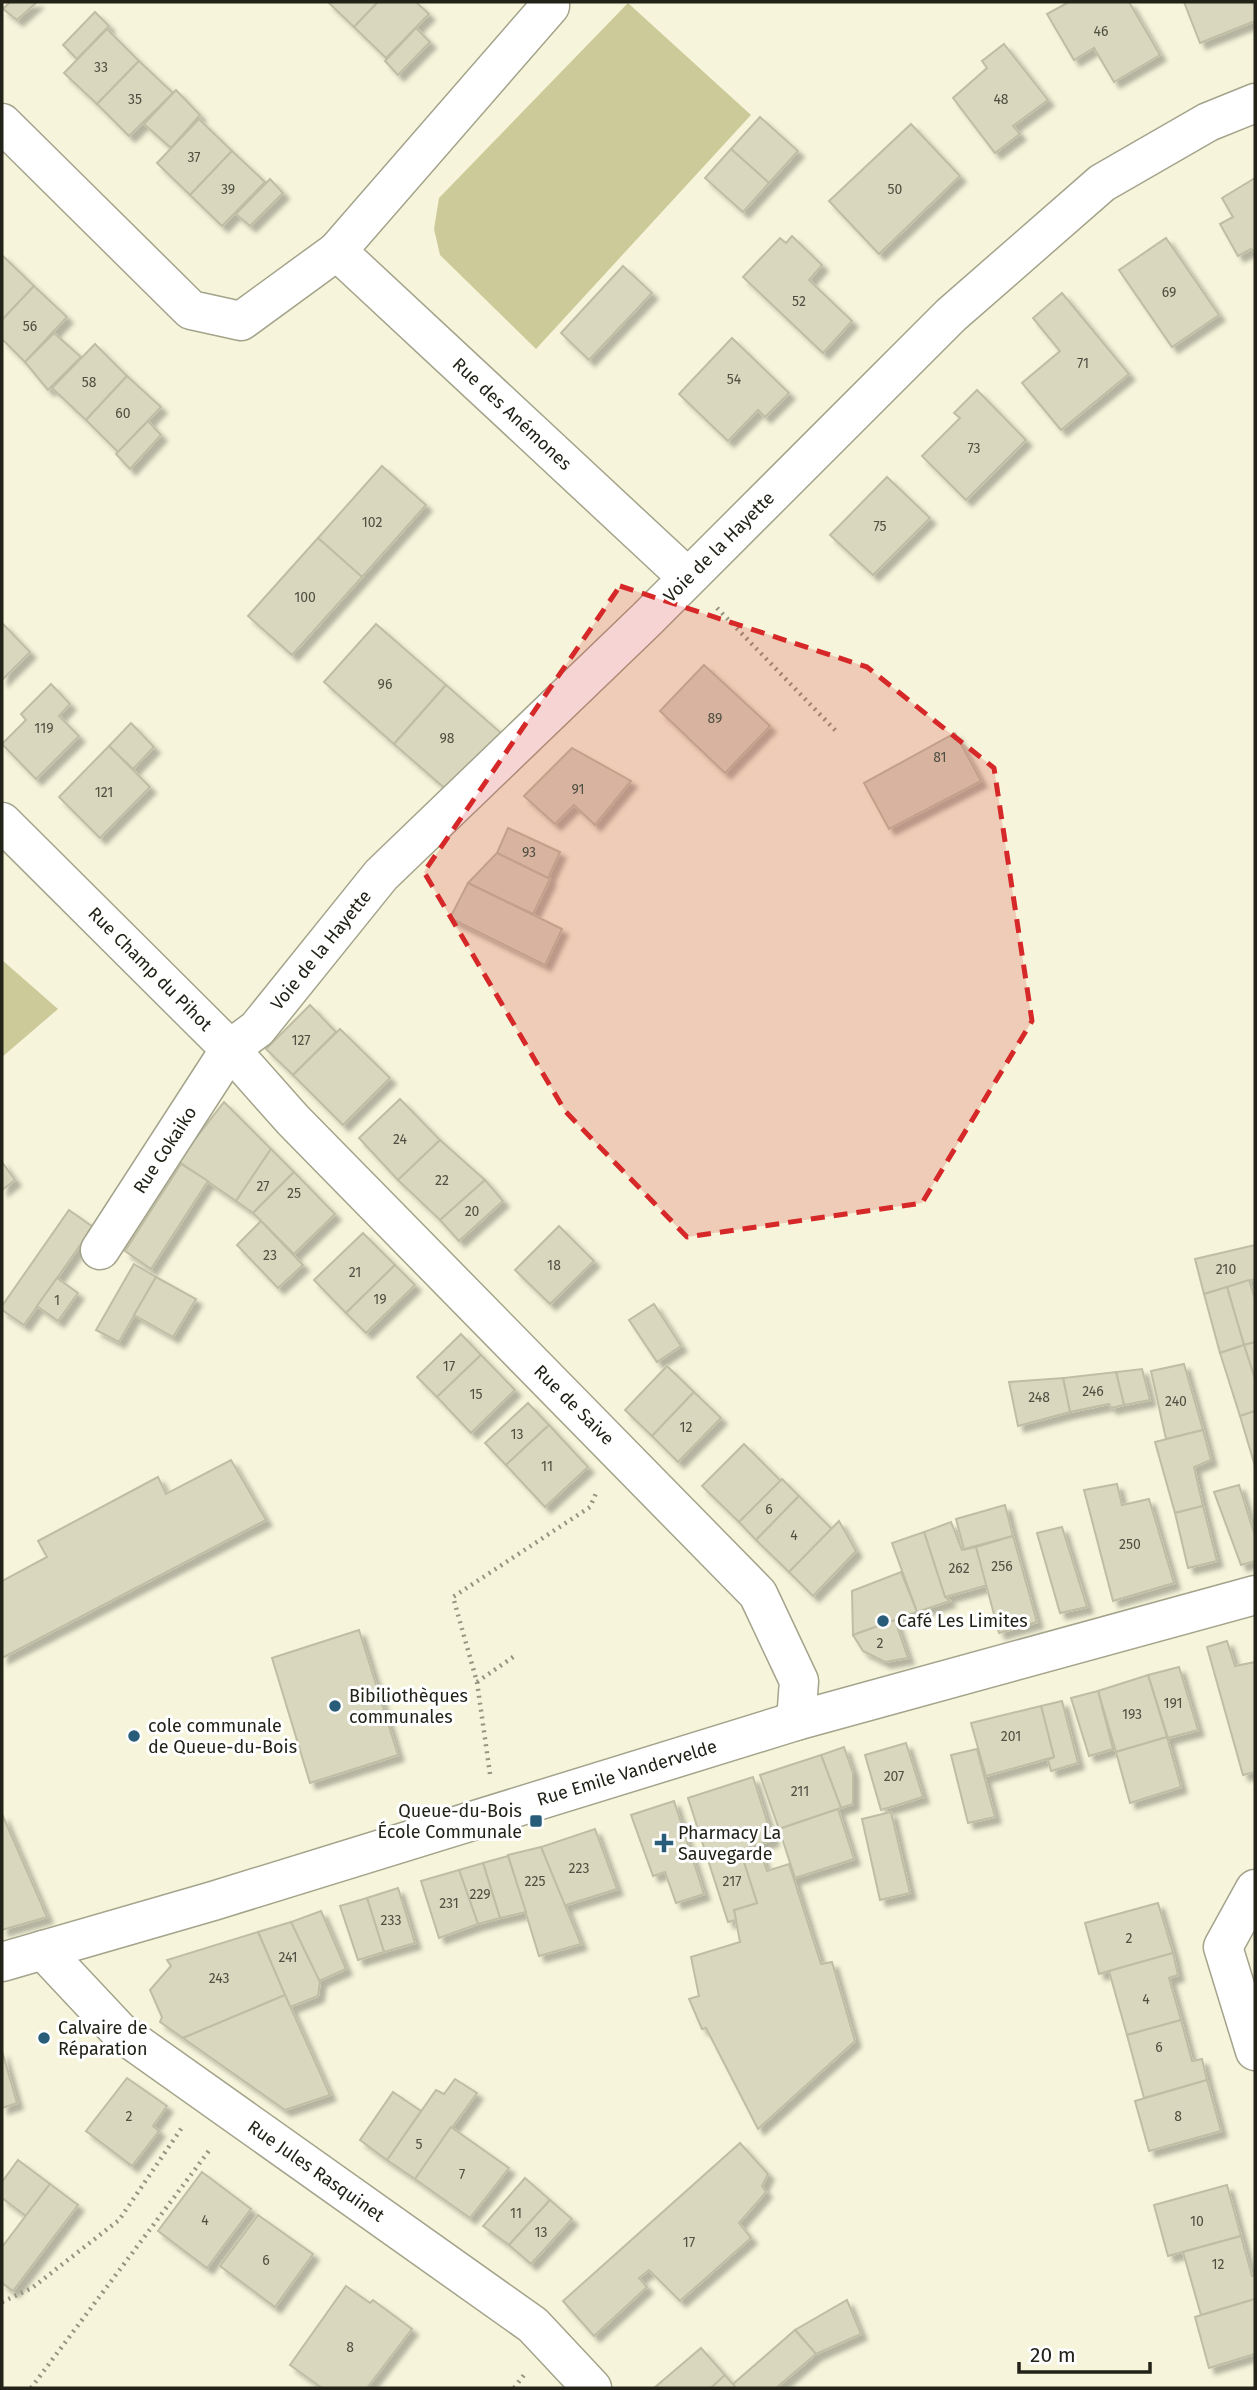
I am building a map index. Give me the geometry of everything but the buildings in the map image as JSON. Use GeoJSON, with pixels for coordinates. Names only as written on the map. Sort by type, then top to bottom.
{"type":"FeatureCollection","features":[{"type":"Feature","properties":{"kind":"street"},"geometry":{"type":"LineString","coordinates":[[2,123],[191,310],[241,321],[337,251],[550,6],[546,2]]}},
{"type":"Feature","properties":{"kind":"street","name":"Voie de la Hayette"},"geometry":{"type":"LineString","coordinates":[[230,1049],[257,1029],[381,876],[951,316],[1102,183],[1208,122],[1255,103]]}},
{"type":"Feature","properties":{"kind":"street","name":"Rue des Anémones"},"geometry":{"type":"LineString","coordinates":[[337,251],[687,577]]}},
{"type":"Feature","properties":{"kind":"street","name":"Rue Champ du Pihot"},"geometry":{"type":"LineString","coordinates":[[2,822],[230,1049],[293,1120]]}},
{"type":"Feature","properties":{"kind":"street","name":"Rue Cokaiko"},"geometry":{"type":"LineString","coordinates":[[100,1250],[230,1049]]}},
{"type":"Feature","properties":{"kind":"street","name":"Rue de Saive"},"geometry":{"type":"LineString","coordinates":[[293,1120],[758,1594],[799,1681],[796,1721]]}},
{"type":"Feature","properties":{"kind":"street","name":"Rue Emile Vandervelde"},"geometry":{"type":"LineString","coordinates":[[2,1962],[213,1901],[796,1721],[1255,1595]]}},
{"type":"Feature","properties":{"kind":"street"},"geometry":{"type":"LineString","coordinates":[[1255,1889],[1223,1947],[1255,2051]]}},
{"type":"Feature","properties":{"kind":"street","name":"Rue Jules Rasquinet"},"geometry":{"type":"LineString","coordinates":[[43,1950],[120,2032],[533,2325],[592,2388]]}},
{"type":"Feature","properties":{"kind":"path"},"geometry":{"type":"LineString","coordinates":[[687,577],[837,732]]}},
{"type":"Feature","properties":{"kind":"path"},"geometry":{"type":"LineString","coordinates":[[495,1813],[477,1682],[453,1597],[590,1507],[617,1448]]}},
{"type":"Feature","properties":{"kind":"path"},"geometry":{"type":"LineString","coordinates":[[477,1682],[516,1654]]}},
{"type":"Feature","properties":{"kind":"path"},"geometry":{"type":"LineString","coordinates":[[2,2302],[32,2288],[119,2220],[221,2103]]}},
{"type":"Feature","properties":{"kind":"path"},"geometry":{"type":"LineString","coordinates":[[31,2388],[221,2103]]}},
{"type":"Feature","properties":{"kind":"highlighted area"},"geometry":{"type":"Polygon","coordinates":[[[620,586],[867,667],[994,768],[1032,1021],[922,1203],[687,1237],[565,1111],[424,872],[620,586]]]}},
{"type":"Feature","properties":{"kind":"shaded area"},"geometry":{"type":"Polygon","coordinates":[[[628,3],[751,115],[536,349],[440,255],[434,229],[439,198],[628,3]]]}},
{"type":"Feature","properties":{"kind":"shaded area"},"geometry":{"type":"Polygon","coordinates":[[[2,960],[58,1009],[2,1057],[2,960]]]}},
{"type":"Feature","properties":{"kind":"place","name":"Café Les Limites"},"geometry":{"type":"Point","coordinates":[883,1621]}},
{"type":"Feature","properties":{"kind":"place","name":"Bibiliothèques communales"},"geometry":{"type":"Point","coordinates":[335,1706]}},
{"type":"Feature","properties":{"kind":"place","name":"cole communale de Queue-du-Bois"},"geometry":{"type":"Point","coordinates":[134,1736]}},
{"type":"Feature","properties":{"kind":"place","name":"Queue-du-Bois École Communale"},"geometry":{"type":"Point","coordinates":[536,1821]}},
{"type":"Feature","properties":{"kind":"place","name":"Pharmacy La Sauvegarde"},"geometry":{"type":"Point","coordinates":[664,1843]}},
{"type":"Feature","properties":{"kind":"place","name":"Calvaire de Réparation"},"geometry":{"type":"Point","coordinates":[44,2038]}}]}
